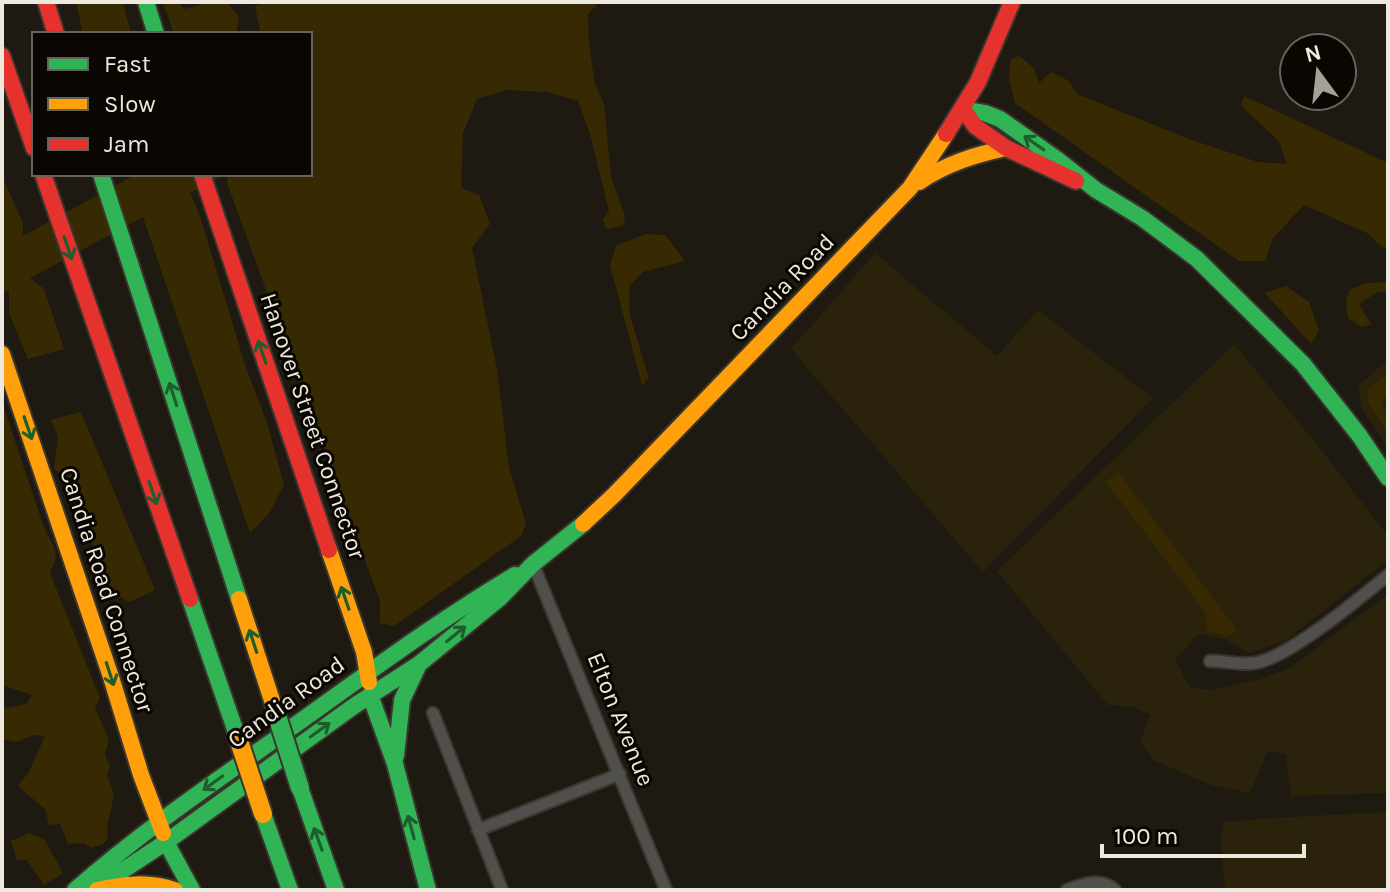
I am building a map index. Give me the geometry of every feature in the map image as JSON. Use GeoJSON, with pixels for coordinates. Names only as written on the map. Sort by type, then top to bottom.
{"type":"FeatureCollection","features":[{"type":"Feature","properties":{"kind":"main road"},"geometry":{"type":"LineString","coordinates":[[46,2],[55,32]]}},
{"type":"Feature","properties":{"kind":"main road"},"geometry":{"type":"LineString","coordinates":[[146,2],[155,32]]}},
{"type":"Feature","properties":{"kind":"main road","name":"Candia Road"},"geometry":{"type":"LineString","coordinates":[[95,890],[370,695],[419,664],[500,598],[533,564],[614,495],[910,188],[982,76],[1012,2]]}},
{"type":"Feature","properties":{"kind":"main road"},"geometry":{"type":"LineString","coordinates":[[2,56],[32,142]]}},
{"type":"Feature","properties":{"kind":"main road"},"geometry":{"type":"LineString","coordinates":[[963,109],[975,126],[1006,148],[1096,190]]}},
{"type":"Feature","properties":{"kind":"main road"},"geometry":{"type":"LineString","coordinates":[[963,109],[1000,119],[1197,259],[1303,364],[1388,478]]}},
{"type":"Feature","properties":{"kind":"main road"},"geometry":{"type":"LineString","coordinates":[[910,188],[938,168],[1006,148]]}},
{"type":"Feature","properties":{"kind":"main road"},"geometry":{"type":"LineString","coordinates":[[44,176],[290,890]]}},
{"type":"Feature","properties":{"kind":"main road"},"geometry":{"type":"LineString","coordinates":[[102,176],[336,890]]}},
{"type":"Feature","properties":{"kind":"main road","name":"Hanover Street Connector"},"geometry":{"type":"LineString","coordinates":[[203,176],[364,652],[370,695],[395,764],[428,890]]}},
{"type":"Feature","properties":{"kind":"main road","name":"Candia Road Connector"},"geometry":{"type":"LineString","coordinates":[[2,354],[47,482],[151,806],[192,890]]}},
{"type":"Feature","properties":{"kind":"main road","name":"Candia Road"},"geometry":{"type":"LineString","coordinates":[[75,890],[158,823],[368,673],[533,564]]}},
{"type":"Feature","properties":{"kind":"main road"},"geometry":{"type":"LineString","coordinates":[[395,764],[402,700],[419,664]]}},
{"type":"Feature","properties":{"kind":"main road"},"geometry":{"type":"LineString","coordinates":[[95,890],[142,882],[175,890]]}},
{"type":"Feature","properties":{"kind":"street","name":"Elton Avenue"},"geometry":{"type":"LineString","coordinates":[[533,564],[666,890]]}},
{"type":"Feature","properties":{"kind":"street"},"geometry":{"type":"LineString","coordinates":[[1210,661],[1255,663],[1271,657],[1325,624],[1388,575]]}},
{"type":"Feature","properties":{"kind":"street"},"geometry":{"type":"LineString","coordinates":[[433,713],[502,890]]}},
{"type":"Feature","properties":{"kind":"street"},"geometry":{"type":"LineString","coordinates":[[478,830],[620,774]]}},
{"type":"Feature","properties":{"kind":"street"},"geometry":{"type":"LineString","coordinates":[[1067,890],[1086,882],[1109,884],[1115,890]]}},
{"type":"Feature","properties":{"kind":"shaded area"},"geometry":{"type":"Polygon","coordinates":[[[76,2],[123,2],[130,32],[83,32],[76,2]]]}},
{"type":"Feature","properties":{"kind":"shaded area"},"geometry":{"type":"Polygon","coordinates":[[[163,2],[177,2],[185,9],[228,3],[239,17],[236,32],[173,32],[163,2]]]}},
{"type":"Feature","properties":{"kind":"shaded area"},"geometry":{"type":"Polygon","coordinates":[[[268,2],[599,2],[588,14],[589,45],[595,84],[604,104],[611,177],[625,216],[623,226],[606,229],[603,220],[609,211],[590,134],[578,101],[547,92],[506,90],[477,99],[463,133],[461,188],[479,195],[490,224],[472,248],[497,370],[509,467],[526,524],[521,536],[394,626],[380,623],[380,601],[227,183],[229,176],[312,176],[312,32],[258,32],[255,6],[268,2]]]}},
{"type":"Feature","properties":{"kind":"shaded area"},"geometry":{"type":"Polygon","coordinates":[[[1018,55],[1034,68],[1039,83],[1051,72],[1069,81],[1077,94],[1186,138],[1258,162],[1287,164],[1279,141],[1241,106],[1244,96],[1388,163],[1388,249],[1367,233],[1304,205],[1273,238],[1265,261],[1239,261],[1015,103],[1009,79],[1010,61],[1018,55]]]}},
{"type":"Feature","properties":{"kind":"shaded area"},"geometry":{"type":"Polygon","coordinates":[[[2,176],[23,223],[23,236],[131,177],[222,176],[190,193],[200,216],[246,368],[267,423],[284,485],[270,512],[250,533],[143,217],[30,278],[44,289],[64,349],[28,359],[9,313],[9,290],[2,293],[2,176]]]}},
{"type":"Feature","properties":{"kind":"shaded area"},"geometry":{"type":"Polygon","coordinates":[[[645,234],[665,235],[685,261],[643,272],[629,287],[630,316],[649,378],[642,385],[610,265],[616,246],[645,234]]]}},
{"type":"Feature","properties":{"kind":"shaded area"},"geometry":{"type":"Polygon","coordinates":[[[875,253],[997,356],[1038,310],[1153,398],[983,572],[791,349],[875,253]]]}},
{"type":"Feature","properties":{"kind":"shaded area"},"geometry":{"type":"Polygon","coordinates":[[[1388,282],[1388,291],[1377,292],[1359,304],[1371,324],[1362,327],[1348,318],[1346,300],[1350,290],[1367,283],[1388,282]]]}},
{"type":"Feature","properties":{"kind":"shaded area"},"geometry":{"type":"Polygon","coordinates":[[[1286,286],[1309,302],[1319,331],[1311,344],[1265,293],[1286,286]]]}},
{"type":"Feature","properties":{"kind":"shaded area"},"geometry":{"type":"Polygon","coordinates":[[[1234,344],[1388,536],[1388,560],[1285,641],[1249,653],[1227,640],[1198,634],[1175,660],[1190,687],[1210,690],[1258,680],[1290,668],[1388,594],[1388,793],[1291,796],[1286,754],[1268,751],[1250,793],[1211,785],[1153,760],[1140,742],[1150,715],[1134,707],[1108,705],[997,571],[1234,344]]]}},
{"type":"Feature","properties":{"kind":"shaded area"},"geometry":{"type":"Polygon","coordinates":[[[1388,360],[1388,447],[1362,409],[1358,386],[1388,360]]]}},
{"type":"Feature","properties":{"kind":"shaded area"},"geometry":{"type":"Polygon","coordinates":[[[1388,373],[1388,392],[1381,403],[1388,412],[1388,432],[1369,404],[1367,391],[1388,373]]]}},
{"type":"Feature","properties":{"kind":"shaded area"},"geometry":{"type":"Polygon","coordinates":[[[2,402],[43,525],[54,548],[55,558],[50,573],[100,698],[95,708],[109,740],[105,754],[110,767],[107,775],[114,794],[108,837],[103,844],[92,848],[84,843],[68,844],[60,824],[49,825],[45,809],[18,786],[29,772],[45,736],[34,735],[17,742],[2,739],[2,706],[7,708],[26,704],[32,695],[2,685],[2,402]]]}},
{"type":"Feature","properties":{"kind":"shaded area"},"geometry":{"type":"Polygon","coordinates":[[[81,412],[155,590],[129,602],[107,589],[79,505],[66,499],[68,478],[54,469],[58,436],[51,420],[81,412]]]}},
{"type":"Feature","properties":{"kind":"shaded area"},"geometry":{"type":"Polygon","coordinates":[[[1118,472],[1237,630],[1227,637],[1207,630],[1207,614],[1106,482],[1118,472]]]}},
{"type":"Feature","properties":{"kind":"shaded area"},"geometry":{"type":"Polygon","coordinates":[[[1388,812],[1388,890],[1225,890],[1221,839],[1224,822],[1388,812]]]}},
{"type":"Feature","properties":{"kind":"shaded area"},"geometry":{"type":"Polygon","coordinates":[[[29,833],[44,839],[63,873],[44,885],[27,860],[17,860],[11,841],[29,833]]]}},
{"type":"Feature","properties":{"kind":"traffic: fast"},"geometry":{"type":"LineString","coordinates":[[146,2],[155,32]]}},
{"type":"Feature","properties":{"kind":"traffic: fast"},"geometry":{"type":"LineString","coordinates":[[963,109],[1000,119],[1197,259],[1303,364],[1359,435],[1388,478]]}},
{"type":"Feature","properties":{"kind":"traffic: fast"},"geometry":{"type":"LineString","coordinates":[[102,176],[239,599]]}},
{"type":"Feature","properties":{"kind":"traffic: fast"},"geometry":{"type":"LineString","coordinates":[[98,887],[166,842],[354,706],[419,664],[583,524]]}},
{"type":"Feature","properties":{"kind":"traffic: fast"},"geometry":{"type":"LineString","coordinates":[[75,890],[204,789],[426,632],[515,575]]}},
{"type":"Feature","properties":{"kind":"traffic: fast"},"geometry":{"type":"LineString","coordinates":[[190,599],[238,738]]}},
{"type":"Feature","properties":{"kind":"traffic: fast"},"geometry":{"type":"LineString","coordinates":[[396,756],[402,700],[419,664]]}},
{"type":"Feature","properties":{"kind":"traffic: fast"},"geometry":{"type":"LineString","coordinates":[[370,695],[395,764],[428,890]]}},
{"type":"Feature","properties":{"kind":"traffic: fast"},"geometry":{"type":"LineString","coordinates":[[277,716],[300,788]]}},
{"type":"Feature","properties":{"kind":"traffic: fast"},"geometry":{"type":"LineString","coordinates":[[300,788],[336,890]]}},
{"type":"Feature","properties":{"kind":"traffic: fast"},"geometry":{"type":"LineString","coordinates":[[263,814],[290,890]]}},
{"type":"Feature","properties":{"kind":"traffic: fast"},"geometry":{"type":"LineString","coordinates":[[166,842],[192,890]]}},
{"type":"Feature","properties":{"kind":"traffic: slow"},"geometry":{"type":"LineString","coordinates":[[583,524],[910,188],[946,134]]}},
{"type":"Feature","properties":{"kind":"traffic: slow"},"geometry":{"type":"LineString","coordinates":[[919,182],[961,161],[1006,148]]}},
{"type":"Feature","properties":{"kind":"traffic: slow"},"geometry":{"type":"LineString","coordinates":[[2,354],[163,833]]}},
{"type":"Feature","properties":{"kind":"traffic: slow"},"geometry":{"type":"LineString","coordinates":[[329,550],[364,652],[369,682]]}},
{"type":"Feature","properties":{"kind":"traffic: slow"},"geometry":{"type":"LineString","coordinates":[[239,599],[277,716]]}},
{"type":"Feature","properties":{"kind":"traffic: slow"},"geometry":{"type":"LineString","coordinates":[[238,738],[263,814]]}},
{"type":"Feature","properties":{"kind":"traffic: slow"},"geometry":{"type":"LineString","coordinates":[[97,890],[136,884],[175,890]]}},
{"type":"Feature","properties":{"kind":"traffic: jam"},"geometry":{"type":"LineString","coordinates":[[46,2],[55,32]]}},
{"type":"Feature","properties":{"kind":"traffic: jam"},"geometry":{"type":"LineString","coordinates":[[946,134],[978,82],[1012,2]]}},
{"type":"Feature","properties":{"kind":"traffic: jam"},"geometry":{"type":"LineString","coordinates":[[2,56],[32,142]]}},
{"type":"Feature","properties":{"kind":"traffic: jam"},"geometry":{"type":"LineString","coordinates":[[963,109],[975,126],[1006,148],[1076,181]]}},
{"type":"Feature","properties":{"kind":"traffic: jam"},"geometry":{"type":"LineString","coordinates":[[44,176],[190,599]]}},
{"type":"Feature","properties":{"kind":"traffic: jam"},"geometry":{"type":"LineString","coordinates":[[203,176],[329,550]]}}]}
